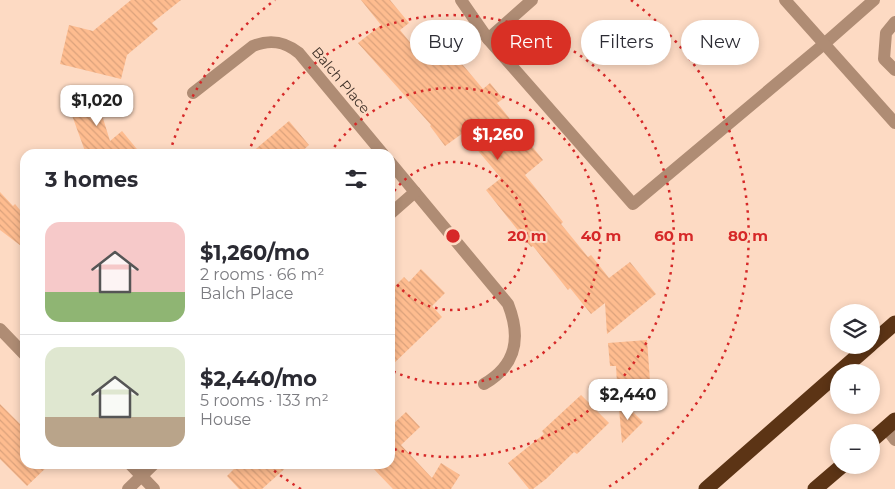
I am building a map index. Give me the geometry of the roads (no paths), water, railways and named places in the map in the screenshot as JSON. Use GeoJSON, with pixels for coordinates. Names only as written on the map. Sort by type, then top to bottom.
{"type":"FeatureCollection","features":[{"type":"Feature","properties":{"kind":"highway"},"geometry":{"type":"LineString","coordinates":[[880,336],[895,323]]}},
{"type":"Feature","properties":{"kind":"highway"},"geometry":{"type":"LineString","coordinates":[[706,489],[860,354]]}},
{"type":"Feature","properties":{"kind":"highway"},"geometry":{"type":"LineString","coordinates":[[880,436],[892,429]]}},
{"type":"Feature","properties":{"kind":"highway"},"geometry":{"type":"LineString","coordinates":[[815,489],[832,474]]}},
{"type":"Feature","properties":{"kind":"street"},"geometry":{"type":"LineString","coordinates":[[461,0],[488,39],[633,204],[874,0]]}},
{"type":"Feature","properties":{"kind":"street"},"geometry":{"type":"LineString","coordinates":[[488,39],[532,0]]}},
{"type":"Feature","properties":{"kind":"street"},"geometry":{"type":"LineString","coordinates":[[785,0],[895,123]]}},
{"type":"Feature","properties":{"kind":"street"},"geometry":{"type":"LineString","coordinates":[[895,22],[886,33],[884,59],[895,70]]}},
{"type":"Feature","properties":{"kind":"street","name":"Balch Place"},"geometry":{"type":"LineString","coordinates":[[193,93],[253,46],[264,41],[276,41],[292,47],[299,53],[379,149]]}},
{"type":"Feature","properties":{"kind":"street"},"geometry":{"type":"LineString","coordinates":[[395,168],[508,304],[512,313],[515,322],[515,340],[510,358],[502,371],[484,384]]}},
{"type":"Feature","properties":{"kind":"street"},"geometry":{"type":"LineString","coordinates":[[395,210],[415,192]]}},
{"type":"Feature","properties":{"kind":"street"},"geometry":{"type":"LineString","coordinates":[[0,329],[20,350]]}},
{"type":"Feature","properties":{"kind":"street"},"geometry":{"type":"LineString","coordinates":[[135,469],[154,489]]}},
{"type":"Feature","properties":{"kind":"street"},"geometry":{"type":"LineString","coordinates":[[128,489],[149,469]]}}]}
